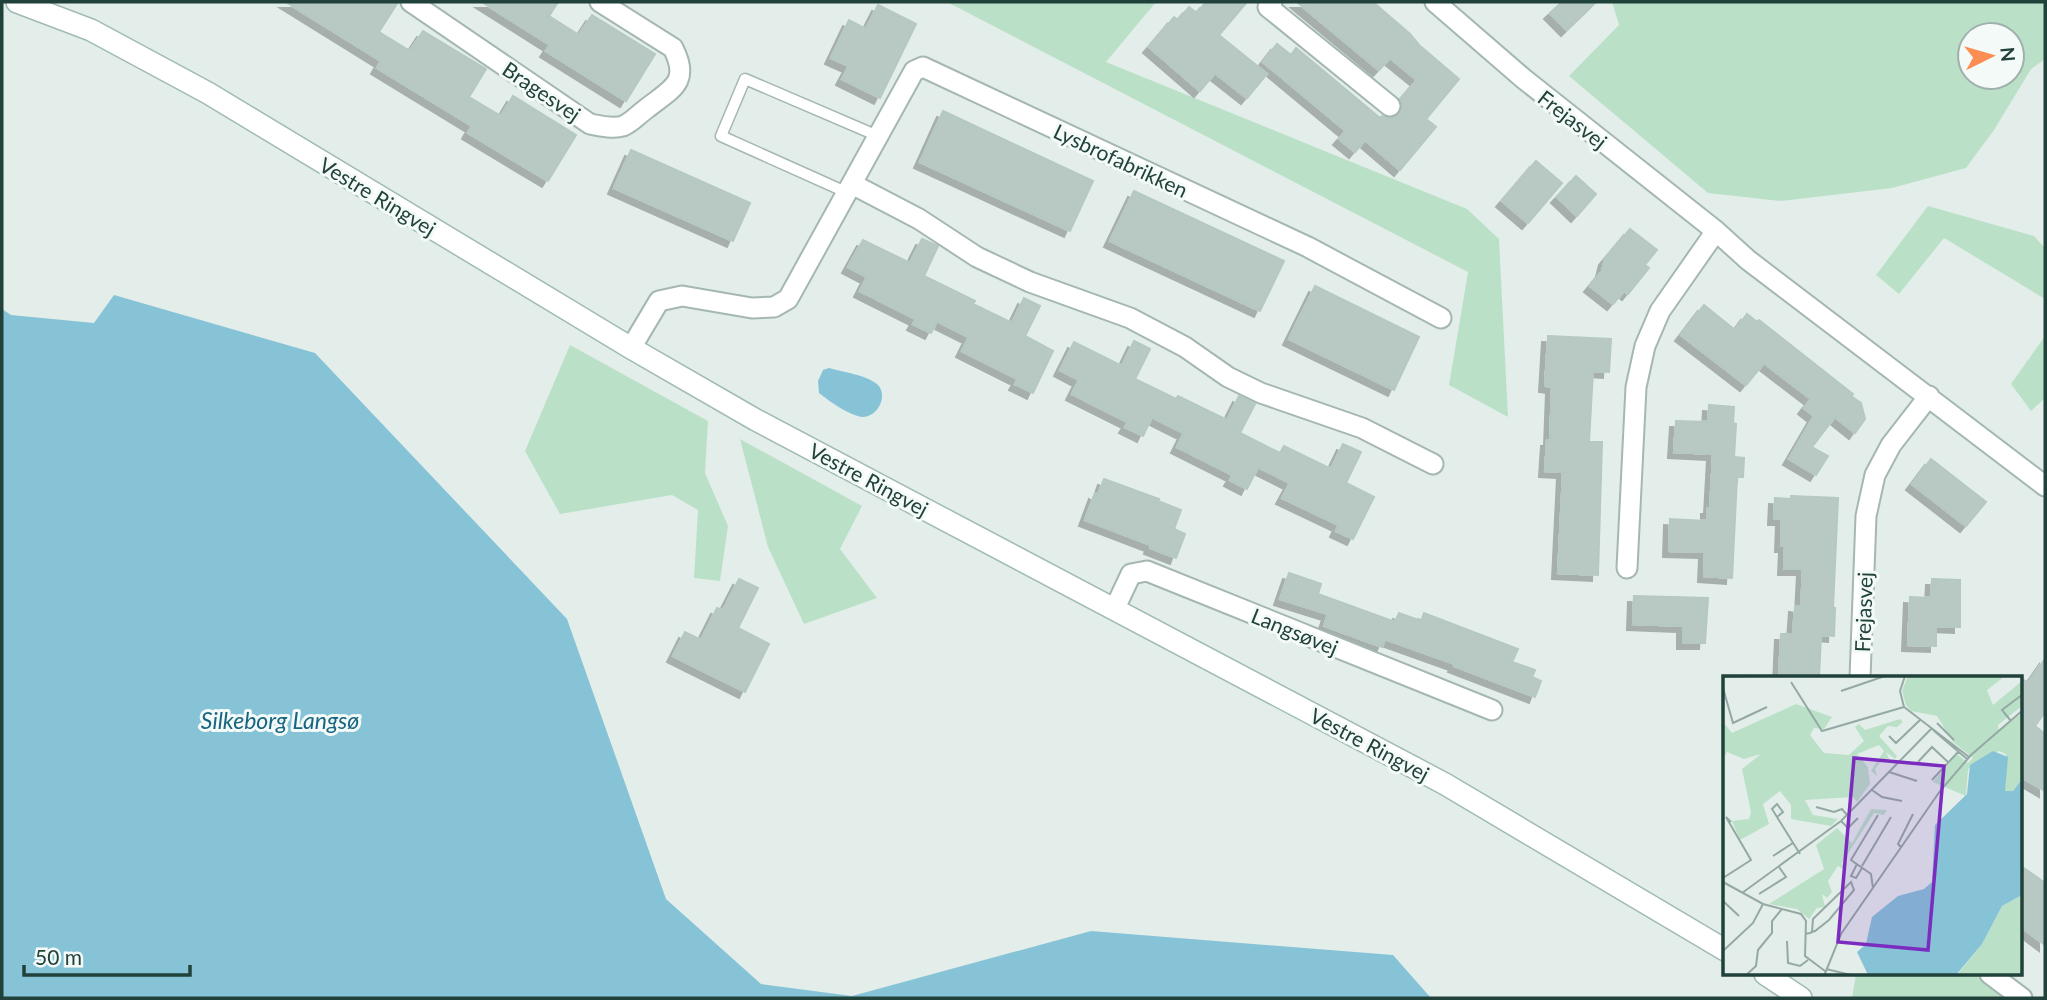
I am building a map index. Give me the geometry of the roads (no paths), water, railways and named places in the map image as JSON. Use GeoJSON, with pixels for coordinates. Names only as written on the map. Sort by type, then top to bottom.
{"type":"FeatureCollection","features":[{"type":"Feature","properties":{"kind":"main road","name":"Vestre Ringvej"},"geometry":{"type":"LineString","coordinates":[[18,2],[91,30],[208,93],[631,348],[756,420],[1445,784],[1723,949]]}},
{"type":"Feature","properties":{"kind":"main road"},"geometry":{"type":"LineString","coordinates":[[1768,976],[1801,998]]}},
{"type":"Feature","properties":{"kind":"street","name":"Bragesvej"},"geometry":{"type":"LineString","coordinates":[[411,2],[590,124],[606,127],[624,125],[677,85],[681,73],[679,60],[673,48],[600,2]]}},
{"type":"Feature","properties":{"kind":"street"},"geometry":{"type":"LineString","coordinates":[[1272,2],[1268,7],[1390,106]]}},
{"type":"Feature","properties":{"kind":"street","name":"Frejasvej"},"geometry":{"type":"LineString","coordinates":[[1435,2],[1524,79],[1716,231],[1748,260],[2045,486]]}},
{"type":"Feature","properties":{"kind":"street","name":"Lysbrofabrikken"},"geometry":{"type":"LineString","coordinates":[[631,348],[659,301],[682,296],[752,308],[774,307],[788,299],[914,71],[923,68],[1308,247],[1441,318]]}},
{"type":"Feature","properties":{"kind":"street"},"geometry":{"type":"LineString","coordinates":[[850,188],[919,219],[977,257],[1030,282],[1130,318],[1185,347],[1228,377],[1261,393],[1362,428],[1433,464]]}},
{"type":"Feature","properties":{"kind":"street"},"geometry":{"type":"LineString","coordinates":[[1627,568],[1636,387],[1645,346],[1660,311],[1716,231]]}},
{"type":"Feature","properties":{"kind":"street","name":"Frejasvej"},"geometry":{"type":"LineString","coordinates":[[1860,676],[1866,516],[1875,475],[1891,445],[1928,396]]}},
{"type":"Feature","properties":{"kind":"street","name":"Langsøvej"},"geometry":{"type":"LineString","coordinates":[[1115,608],[1131,574],[1147,571],[1492,710]]}},
{"type":"Feature","properties":{"kind":"street"},"geometry":{"type":"LineString","coordinates":[[1993,976],[2022,998]]}},
{"type":"Feature","properties":{"kind":"lane"},"geometry":{"type":"LineString","coordinates":[[850,188],[721,136],[746,79],[878,136]]}},
{"type":"Feature","properties":{"kind":"water","name":"Silkeborg Langsø"},"geometry":{"type":"Polygon","coordinates":[[[114,295],[315,353],[567,619],[666,899],[761,984],[852,996],[1091,931],[1393,955],[1431,998],[2,998],[2,309],[11,315],[94,323],[114,295]]]}},
{"type":"Feature","properties":{"kind":"water"},"geometry":{"type":"Polygon","coordinates":[[[829,368],[861,376],[877,384],[882,399],[877,409],[868,416],[858,416],[840,408],[819,393],[818,381],[823,370],[829,368]]]}}]}
